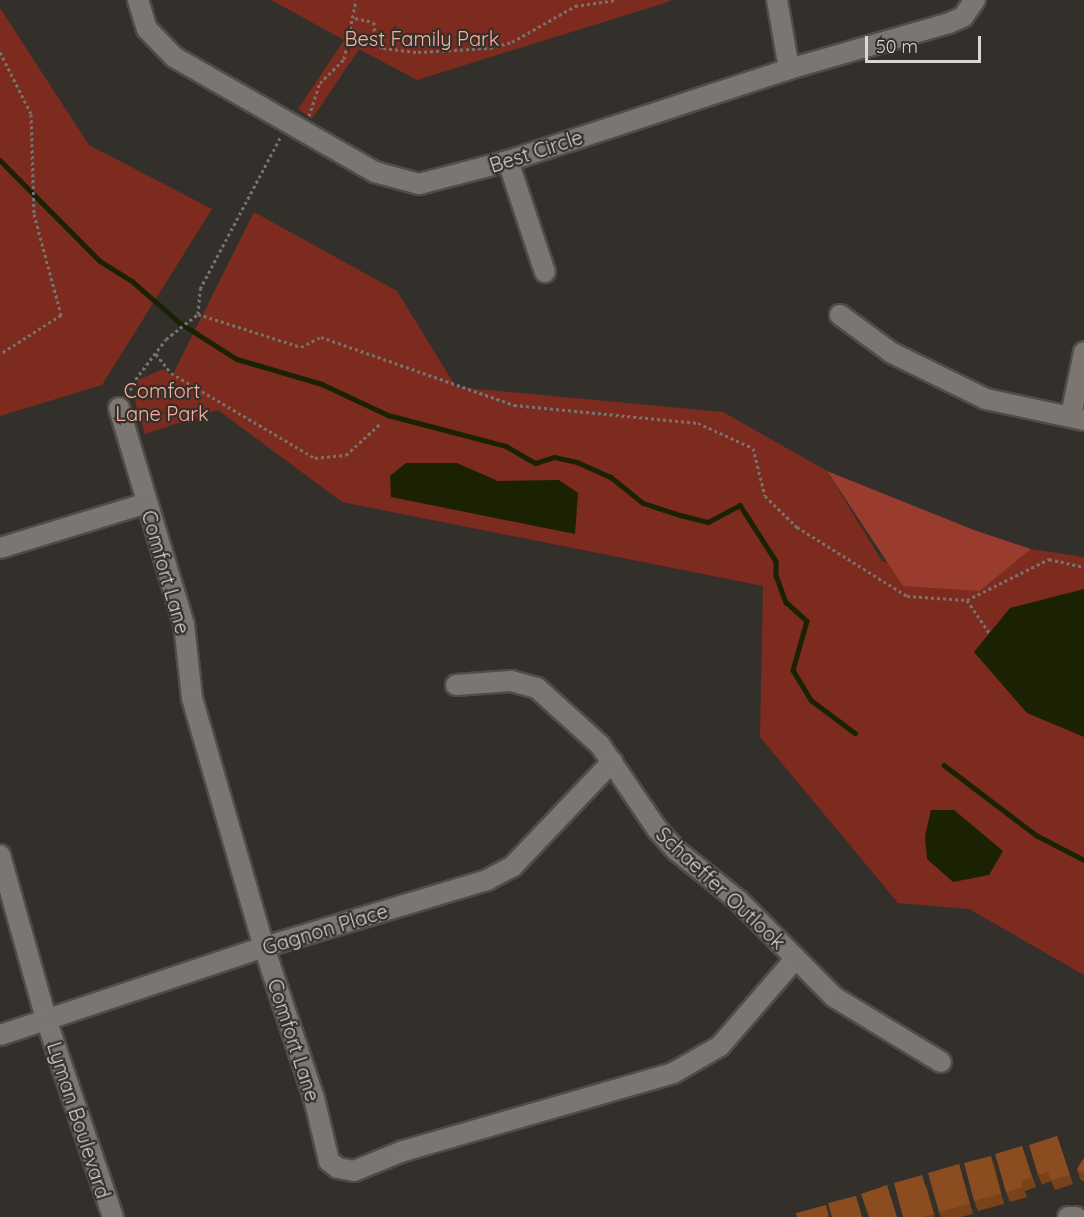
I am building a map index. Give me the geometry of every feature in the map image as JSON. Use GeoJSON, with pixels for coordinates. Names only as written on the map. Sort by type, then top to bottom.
{"type":"FeatureCollection","features":[{"type":"Feature","properties":{"kind":"street","name":"Best Circle"},"geometry":{"type":"LineString","coordinates":[[138,0],[147,29],[174,57],[295,127],[398,182],[419,184],[442,180],[507,161],[789,69],[950,23],[963,17],[975,0]]}},
{"type":"Feature","properties":{"kind":"street"},"geometry":{"type":"LineString","coordinates":[[777,0],[789,69]]}},
{"type":"Feature","properties":{"kind":"street"},"geometry":{"type":"LineString","coordinates":[[507,161],[545,272]]}},
{"type":"Feature","properties":{"kind":"street"},"geometry":{"type":"LineString","coordinates":[[840,315],[892,353],[986,399],[1078,418],[1084,352]]}},
{"type":"Feature","properties":{"kind":"street","name":"Comfort Lane"},"geometry":{"type":"LineString","coordinates":[[119,408],[184,624],[192,698],[264,947],[314,1098],[329,1161],[338,1168],[354,1171],[403,1151],[681,1069],[720,1046],[795,959]]}},
{"type":"Feature","properties":{"kind":"street"},"geometry":{"type":"LineString","coordinates":[[0,549],[147,503]]}},
{"type":"Feature","properties":{"kind":"street","name":"Schaeffer Outlook"},"geometry":{"type":"LineString","coordinates":[[456,685],[511,681],[537,688],[600,745],[657,830],[739,901],[834,997],[941,1062]]}},
{"type":"Feature","properties":{"kind":"street","name":"Gagnon Place"},"geometry":{"type":"LineString","coordinates":[[0,1035],[47,1022],[264,947],[459,891],[513,866],[612,762]]}},
{"type":"Feature","properties":{"kind":"street","name":"Lyman Boulevard"},"geometry":{"type":"LineString","coordinates":[[0,855],[47,1022],[113,1217]]}},
{"type":"Feature","properties":{"kind":"street"},"geometry":{"type":"LineString","coordinates":[[1068,1217],[1076,1217]]}},
{"type":"Feature","properties":{"kind":"path"},"geometry":{"type":"LineString","coordinates":[[119,408],[166,339],[198,314],[200,289],[320,83],[344,59],[355,18],[356,0]]}},
{"type":"Feature","properties":{"kind":"path"},"geometry":{"type":"LineString","coordinates":[[355,18],[374,22],[375,43],[383,48],[418,52],[466,49],[512,42],[575,6],[616,0]]}},
{"type":"Feature","properties":{"kind":"path"},"geometry":{"type":"LineString","coordinates":[[0,52],[31,114],[34,214],[61,315],[0,354]]}},
{"type":"Feature","properties":{"kind":"path"},"geometry":{"type":"LineString","coordinates":[[198,314],[301,347],[321,337],[514,405],[698,423],[753,448],[765,496],[797,527],[907,596],[967,600],[1049,559],[1084,567]]}},
{"type":"Feature","properties":{"kind":"path"},"geometry":{"type":"LineString","coordinates":[[156,354],[171,373],[315,458],[346,455],[380,424]]}},
{"type":"Feature","properties":{"kind":"path"},"geometry":{"type":"LineString","coordinates":[[967,600],[989,633]]}},
{"type":"Feature","properties":{"kind":"green space","name":"Best Family Park"},"geometry":{"type":"Polygon","coordinates":[[[271,0],[671,1],[417,80],[359,49],[312,119],[298,109],[344,40],[271,0]]]}},
{"type":"Feature","properties":{"kind":"green space"},"geometry":{"type":"Polygon","coordinates":[[[0,8],[89,145],[212,209],[102,385],[0,416],[0,8]]]}},
{"type":"Feature","properties":{"kind":"green space","name":"Comfort Lane Park"},"geometry":{"type":"Polygon","coordinates":[[[254,212],[397,291],[456,387],[723,412],[827,471],[882,561],[980,591],[1031,549],[1084,557],[1084,975],[969,909],[898,903],[760,737],[763,586],[342,502],[218,410],[145,434],[134,398],[138,380],[163,369],[172,376],[254,212]]]}},
{"type":"Feature","properties":{"kind":"shaded area"},"geometry":{"type":"Polygon","coordinates":[[[406,463],[457,463],[498,481],[559,480],[578,493],[575,534],[391,497],[390,476],[406,463]]]}},
{"type":"Feature","properties":{"kind":"shaded area"},"geometry":{"type":"Polygon","coordinates":[[[827,471],[974,530],[1031,549],[980,591],[903,586],[827,471]]]}},
{"type":"Feature","properties":{"kind":"shaded area"},"geometry":{"type":"Polygon","coordinates":[[[1084,589],[1084,737],[1027,713],[974,652],[1010,608],[1084,589]]]}},
{"type":"Feature","properties":{"kind":"shaded area"},"geometry":{"type":"Polygon","coordinates":[[[931,810],[954,810],[1003,851],[989,875],[953,882],[927,859],[925,836],[931,810]]]}},
{"type":"Feature","properties":{"kind":"building"},"geometry":{"type":"Polygon","coordinates":[[[1057,1136],[1070,1175],[1051,1180],[1048,1172],[1038,1175],[1029,1145],[1057,1136]]]}},
{"type":"Feature","properties":{"kind":"building"},"geometry":{"type":"Polygon","coordinates":[[[1022,1146],[1032,1178],[1021,1181],[1023,1187],[1006,1192],[995,1154],[1022,1146]]]}},
{"type":"Feature","properties":{"kind":"building"},"geometry":{"type":"Polygon","coordinates":[[[991,1156],[1001,1194],[974,1201],[964,1163],[991,1156]]]}},
{"type":"Feature","properties":{"kind":"building"},"geometry":{"type":"Polygon","coordinates":[[[1084,1158],[1084,1174],[1077,1169],[1084,1158]]]}},
{"type":"Feature","properties":{"kind":"building"},"geometry":{"type":"Polygon","coordinates":[[[959,1164],[970,1204],[939,1212],[928,1173],[959,1164]]]}},
{"type":"Feature","properties":{"kind":"building"},"geometry":{"type":"Polygon","coordinates":[[[922,1175],[934,1214],[922,1217],[903,1217],[894,1183],[922,1175]]]}},
{"type":"Feature","properties":{"kind":"building"},"geometry":{"type":"Polygon","coordinates":[[[887,1185],[897,1217],[869,1217],[861,1194],[887,1185]]]}},
{"type":"Feature","properties":{"kind":"building"},"geometry":{"type":"Polygon","coordinates":[[[856,1196],[862,1217],[832,1217],[828,1203],[856,1196]]]}},
{"type":"Feature","properties":{"kind":"building"},"geometry":{"type":"Polygon","coordinates":[[[826,1205],[829,1217],[797,1217],[796,1213],[826,1205]]]}},
{"type":"Feature","properties":{"kind":"waterway"},"geometry":{"type":"LineString","coordinates":[[0,160],[100,261],[132,281],[180,323],[237,359],[322,384],[388,415],[506,446],[536,463],[554,457],[577,462],[611,477],[643,503],[680,515],[708,522],[740,505],[776,561],[776,575],[786,602],[807,621],[793,670],[811,700],[855,733]]}},
{"type":"Feature","properties":{"kind":"waterway"},"geometry":{"type":"LineString","coordinates":[[944,765],[1036,835],[1084,860]]}}]}
